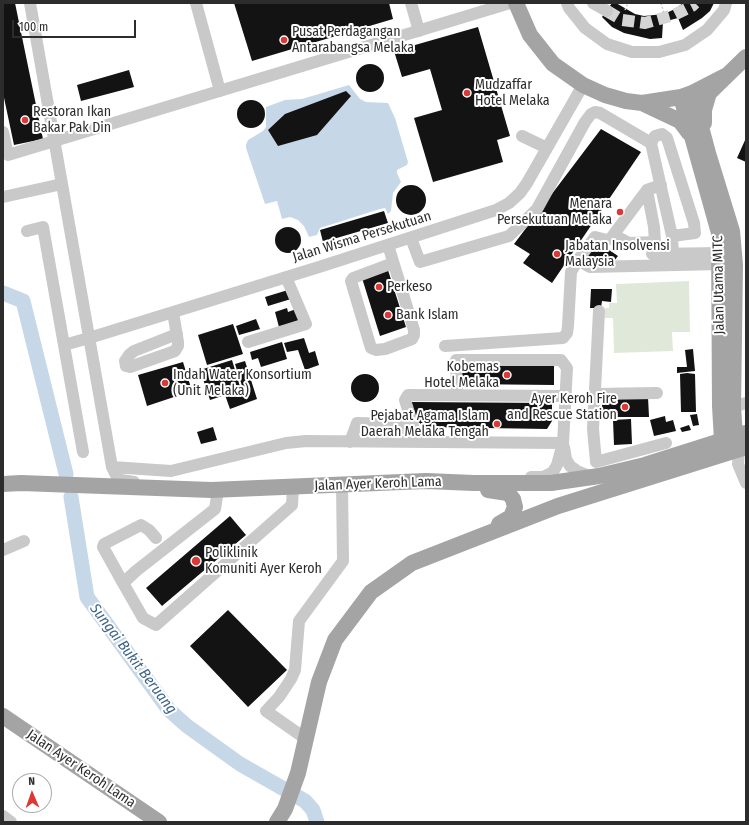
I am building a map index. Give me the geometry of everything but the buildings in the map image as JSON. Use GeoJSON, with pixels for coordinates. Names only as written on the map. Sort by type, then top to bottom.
{"type":"FeatureCollection","features":[{"type":"Feature","properties":{"kind":"main road"},"geometry":{"type":"LineString","coordinates":[[516,3],[530,35],[553,64],[583,85],[605,95],[626,101],[642,103],[687,95],[728,75]]}},
{"type":"Feature","properties":{"kind":"main road"},"geometry":{"type":"LineString","coordinates":[[642,103],[680,121],[698,137],[709,93],[746,57]]}},
{"type":"Feature","properties":{"kind":"main road","name":"Jalan Utama MITC"},"geometry":{"type":"LineString","coordinates":[[687,95],[698,137],[719,234],[730,261],[733,407],[736,446]]}},
{"type":"Feature","properties":{"kind":"main road"},"geometry":{"type":"LineString","coordinates":[[700,447],[706,443],[733,407],[746,420]]}},
{"type":"Feature","properties":{"kind":"main road","name":"Jalan Ayer Keroh Lama"},"geometry":{"type":"LineString","coordinates":[[3,484],[21,483],[214,490],[426,480],[474,483],[551,483],[593,477],[630,476],[645,466],[700,447],[736,446]]}},
{"type":"Feature","properties":{"kind":"main road","name":"Jalan Ayer Keroh Lama"},"geometry":{"type":"LineString","coordinates":[[281,815],[298,774],[319,682],[335,640],[371,592],[412,563],[630,476],[736,446]]}},
{"type":"Feature","properties":{"kind":"main road"},"geometry":{"type":"LineString","coordinates":[[349,483],[497,491],[508,493],[513,499],[515,507],[511,517],[432,556]]}},
{"type":"Feature","properties":{"kind":"main road","name":"Jalan Ayer Keroh Lama"},"geometry":{"type":"LineString","coordinates":[[3,716],[159,822]]}},
{"type":"Feature","properties":{"kind":"street"},"geometry":{"type":"LineString","coordinates":[[30,3],[112,467],[117,477],[121,480],[214,490],[215,509],[136,571],[123,583]]}},
{"type":"Feature","properties":{"kind":"street"},"geometry":{"type":"LineString","coordinates":[[196,3],[220,90]]}},
{"type":"Feature","properties":{"kind":"street"},"geometry":{"type":"LineString","coordinates":[[411,3],[419,30]]}},
{"type":"Feature","properties":{"kind":"street"},"geometry":{"type":"LineString","coordinates":[[3,132],[8,155],[510,3]]}},
{"type":"Feature","properties":{"kind":"street"},"geometry":{"type":"LineString","coordinates":[[567,3],[569,8],[585,28],[607,44],[632,52],[659,52],[685,45],[707,30],[724,10],[726,3]]}},
{"type":"Feature","properties":{"kind":"street"},"geometry":{"type":"LineString","coordinates":[[593,3],[606,11]]}},
{"type":"Feature","properties":{"kind":"street","name":"Jalan Wisma Persekutuan"},"geometry":{"type":"LineString","coordinates":[[64,345],[412,238],[496,210],[509,203],[520,193],[527,183],[583,85]]}},
{"type":"Feature","properties":{"kind":"street"},"geometry":{"type":"LineString","coordinates":[[412,238],[420,262],[509,236],[537,210],[585,122],[591,114],[595,112],[600,113],[651,143]]}},
{"type":"Feature","properties":{"kind":"street"},"geometry":{"type":"LineString","coordinates":[[672,236],[695,233],[694,223],[667,138],[662,134],[655,136],[651,143],[672,236],[673,253]]}},
{"type":"Feature","properties":{"kind":"street"},"geometry":{"type":"LineString","coordinates":[[522,136],[547,148]]}},
{"type":"Feature","properties":{"kind":"street"},"geometry":{"type":"LineString","coordinates":[[3,197],[62,184]]}},
{"type":"Feature","properties":{"kind":"street"},"geometry":{"type":"LineString","coordinates":[[445,346],[563,338],[567,333],[568,326],[571,272],[578,260],[595,237],[607,240],[614,235],[647,190],[661,186]]}},
{"type":"Feature","properties":{"kind":"street"},"geometry":{"type":"LineString","coordinates":[[614,235],[629,243],[655,242],[654,227],[647,190]]}},
{"type":"Feature","properties":{"kind":"street"},"geometry":{"type":"LineString","coordinates":[[27,231],[44,227],[83,452]]}},
{"type":"Feature","properties":{"kind":"street"},"geometry":{"type":"LineString","coordinates":[[388,245],[414,330],[414,335],[412,339],[385,349],[376,350],[371,348],[351,282],[354,278],[393,264]]}},
{"type":"Feature","properties":{"kind":"street"},"geometry":{"type":"LineString","coordinates":[[652,254],[673,253],[730,261]]}},
{"type":"Feature","properties":{"kind":"street"},"geometry":{"type":"LineString","coordinates":[[578,260],[590,267],[730,261]]}},
{"type":"Feature","properties":{"kind":"street"},"geometry":{"type":"LineString","coordinates":[[248,342],[306,324],[286,277]]}},
{"type":"Feature","properties":{"kind":"street"},"geometry":{"type":"LineString","coordinates":[[599,311],[592,429],[596,462],[666,443]]}},
{"type":"Feature","properties":{"kind":"street"},"geometry":{"type":"LineString","coordinates":[[173,312],[177,334]]}},
{"type":"Feature","properties":{"kind":"street"},"geometry":{"type":"LineString","coordinates":[[426,480],[543,477],[554,472],[558,465],[563,443],[567,368],[561,360],[456,360],[456,394]]}},
{"type":"Feature","properties":{"kind":"street"},"geometry":{"type":"LineString","coordinates":[[595,394],[657,393]]}},
{"type":"Feature","properties":{"kind":"street"},"geometry":{"type":"LineString","coordinates":[[417,439],[405,400],[408,395],[456,394],[566,396]]}},
{"type":"Feature","properties":{"kind":"street"},"geometry":{"type":"LineString","coordinates":[[350,442],[357,423],[398,424],[417,439]]}},
{"type":"Feature","properties":{"kind":"street"},"geometry":{"type":"LineString","coordinates":[[112,467],[166,472],[286,443],[417,439],[563,443]]}},
{"type":"Feature","properties":{"kind":"street"},"geometry":{"type":"LineString","coordinates":[[563,443],[566,459],[570,466],[593,477]]}},
{"type":"Feature","properties":{"kind":"street"},"geometry":{"type":"LineString","coordinates":[[736,446],[746,483]]}},
{"type":"Feature","properties":{"kind":"street"},"geometry":{"type":"LineString","coordinates":[[625,453],[630,476]]}},
{"type":"Feature","properties":{"kind":"street"},"geometry":{"type":"LineString","coordinates":[[21,483],[94,482],[105,479],[112,467]]}},
{"type":"Feature","properties":{"kind":"street"},"geometry":{"type":"LineString","coordinates":[[306,739],[266,711],[280,697],[295,670],[299,621],[343,562],[349,483]]}},
{"type":"Feature","properties":{"kind":"street"},"geometry":{"type":"LineString","coordinates":[[156,538],[149,530],[141,525],[104,544],[103,547],[143,618],[156,625],[292,505],[293,487]]}},
{"type":"Feature","properties":{"kind":"street"},"geometry":{"type":"LineString","coordinates":[[3,550],[24,541]]}},
{"type":"Feature","properties":{"kind":"street"},"geometry":{"type":"LineString","coordinates":[[3,816],[11,822]]}},
{"type":"Feature","properties":{"kind":"path"},"geometry":{"type":"LineString","coordinates":[[625,10],[628,3]]}},
{"type":"Feature","properties":{"kind":"path"},"geometry":{"type":"LineString","coordinates":[[661,3],[664,14]]}},
{"type":"Feature","properties":{"kind":"green space"},"geometry":{"type":"Polygon","coordinates":[[[689,281],[690,332],[672,332],[673,351],[614,353],[613,318],[605,318],[605,308],[609,308],[609,303],[617,303],[616,284],[689,281]]]}},
{"type":"Feature","properties":{"kind":"water"},"geometry":{"type":"Polygon","coordinates":[[[349,85],[360,99],[366,102],[388,103],[395,118],[408,162],[407,165],[397,170],[401,182],[393,193],[391,211],[388,214],[385,208],[380,209],[320,228],[317,235],[309,237],[304,226],[298,220],[290,217],[282,219],[277,201],[265,204],[246,145],[248,140],[263,131],[266,127],[266,107],[285,100],[302,99],[349,85]]]}},
{"type":"Feature","properties":{"kind":"waterway"},"geometry":{"type":"LineString","coordinates":[[3,293],[23,301],[66,474]]}},
{"type":"Feature","properties":{"kind":"waterway","name":"Sungai Bukit Beruang"},"geometry":{"type":"LineString","coordinates":[[71,497],[87,597],[169,710],[187,726],[240,764],[305,801],[313,810],[317,822]]}},
{"type":"Feature","properties":{"kind":"tunnel"},"geometry":{"type":"LineString","coordinates":[[607,11],[622,20],[645,23],[674,15],[695,3]]}},
{"type":"Feature","properties":{"kind":"place","name":"Pusat Perdagangan Antarabangsa Melaka"},"geometry":{"type":"Point","coordinates":[284,40]}},
{"type":"Feature","properties":{"kind":"place","name":"Mudzaffar Hotel Melaka"},"geometry":{"type":"Point","coordinates":[467,93]}},
{"type":"Feature","properties":{"kind":"place","name":"Restoran Ikan Bakar Pak Din"},"geometry":{"type":"Point","coordinates":[25,120]}},
{"type":"Feature","properties":{"kind":"place","name":"Menara Persekutuan Melaka"},"geometry":{"type":"Point","coordinates":[620,212]}},
{"type":"Feature","properties":{"kind":"place","name":"Jabatan Insolvensi Malaysia"},"geometry":{"type":"Point","coordinates":[557,254]}},
{"type":"Feature","properties":{"kind":"place","name":"Perkeso"},"geometry":{"type":"Point","coordinates":[379,287]}},
{"type":"Feature","properties":{"kind":"place","name":"Bank Islam"},"geometry":{"type":"Point","coordinates":[388,315]}},
{"type":"Feature","properties":{"kind":"place","name":"Kobemas Hotel Melaka"},"geometry":{"type":"Point","coordinates":[507,375]}},
{"type":"Feature","properties":{"kind":"place","name":"Indah Water Konsortium (Unit Melaka)"},"geometry":{"type":"Point","coordinates":[165,383]}},
{"type":"Feature","properties":{"kind":"place","name":"Ayer Keroh Fire and Rescue Station"},"geometry":{"type":"Point","coordinates":[625,407]}},
{"type":"Feature","properties":{"kind":"place","name":"Pejabat Agama Islam Daerah Melaka Tengah"},"geometry":{"type":"Point","coordinates":[497,424]}},
{"type":"Feature","properties":{"kind":"place","name":"Poliklinik Komuniti Ayer Keroh"},"geometry":{"type":"Point","coordinates":[196,561]}}]}
